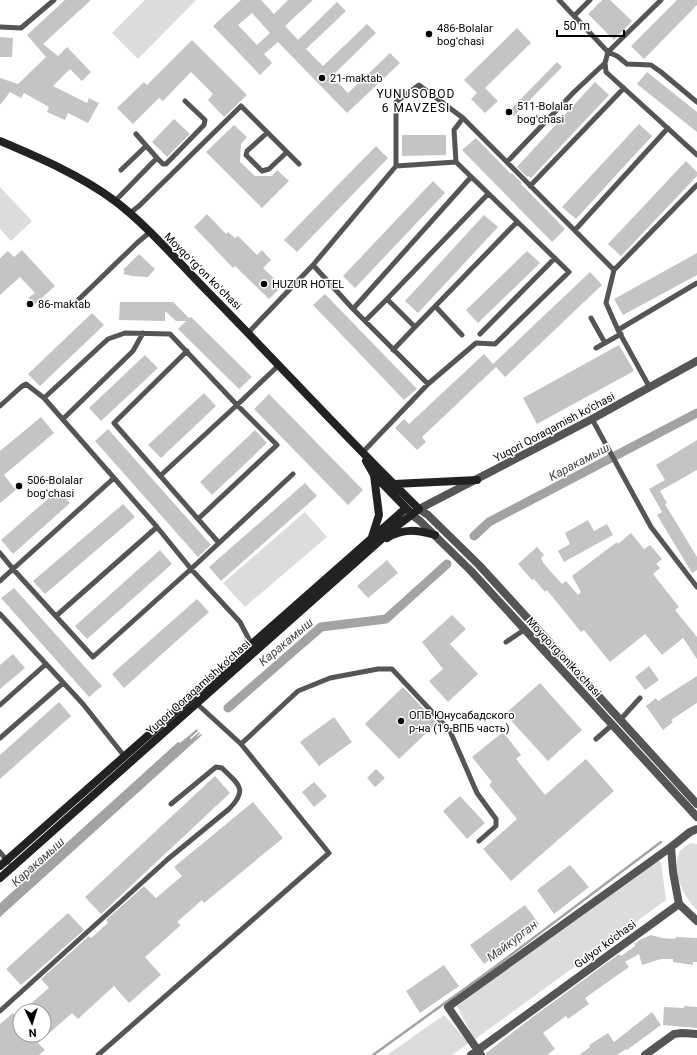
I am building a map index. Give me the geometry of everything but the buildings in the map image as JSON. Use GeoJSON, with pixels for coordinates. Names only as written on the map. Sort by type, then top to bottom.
{"type":"FeatureCollection","features":[{"type":"Feature","properties":{"kind":"main road","name":"Moyqoʻrgʻon koʻchasi"},"geometry":{"type":"LineString","coordinates":[[0,141],[45,160],[74,175],[115,201],[150,232],[362,453]]}},
{"type":"Feature","properties":{"kind":"main road"},"geometry":{"type":"LineString","coordinates":[[362,453],[374,475],[412,514]]}},
{"type":"Feature","properties":{"kind":"main road"},"geometry":{"type":"LineString","coordinates":[[362,453],[419,509]]}},
{"type":"Feature","properties":{"kind":"main road"},"geometry":{"type":"LineString","coordinates":[[374,475],[379,515],[374,541]]}},
{"type":"Feature","properties":{"kind":"main road"},"geometry":{"type":"LineString","coordinates":[[394,484],[477,480]]}},
{"type":"Feature","properties":{"kind":"main road"},"geometry":{"type":"LineString","coordinates":[[406,508],[419,509]]}},
{"type":"Feature","properties":{"kind":"main road","name":"Yuqori Qoraqamish ko'chasi"},"geometry":{"type":"LineString","coordinates":[[0,866],[194,701],[374,541],[406,508]]}},
{"type":"Feature","properties":{"kind":"main road","name":"Yuqori Qoraqamish ko'chasi"},"geometry":{"type":"LineString","coordinates":[[374,541],[393,529],[419,509]]}},
{"type":"Feature","properties":{"kind":"main road"},"geometry":{"type":"LineString","coordinates":[[374,541],[394,534],[419,530],[438,538]]}},
{"type":"Feature","properties":{"kind":"main road","name":"Yuqori Qoraqamish ko'chasi"},"geometry":{"type":"LineString","coordinates":[[0,878],[127,759]]}},
{"type":"Feature","properties":{"kind":"street","name":"Yuqori Qoraqamish ko'chasi"},"geometry":{"type":"LineString","coordinates":[[419,509],[592,419],[697,361]]}},
{"type":"Feature","properties":{"kind":"street","name":"Moyqoʻrgʻon koʻchasi"},"geometry":{"type":"LineString","coordinates":[[419,509],[428,515],[479,565],[697,804]]}},
{"type":"Feature","properties":{"kind":"street","name":"Moyqoʻrgʻon koʻchasi"},"geometry":{"type":"LineString","coordinates":[[412,514],[471,571],[697,817]]}},
{"type":"Feature","properties":{"kind":"street"},"geometry":{"type":"LineString","coordinates":[[477,1053],[448,1007],[690,832],[697,829]]}},
{"type":"Feature","properties":{"kind":"street"},"geometry":{"type":"LineString","coordinates":[[671,847],[673,872],[679,904],[697,921]]}},
{"type":"Feature","properties":{"kind":"street","name":"Gulyor ko'chasi"},"geometry":{"type":"LineString","coordinates":[[477,1053],[679,904]]}},
{"type":"Feature","properties":{"kind":"street"},"geometry":{"type":"LineString","coordinates":[[645,1055],[674,1034],[697,1034]]}},
{"type":"Feature","properties":{"kind":"lane"},"geometry":{"type":"LineString","coordinates":[[0,27],[21,28],[54,0]]}},
{"type":"Feature","properties":{"kind":"lane"},"geometry":{"type":"LineString","coordinates":[[560,0],[608,52],[617,56],[627,64],[651,65],[697,102]]}},
{"type":"Feature","properties":{"kind":"lane"},"geometry":{"type":"LineString","coordinates":[[575,15],[590,0]]}},
{"type":"Feature","properties":{"kind":"lane"},"geometry":{"type":"LineString","coordinates":[[661,0],[608,52],[605,63],[606,72],[697,155]]}},
{"type":"Feature","properties":{"kind":"lane"},"geometry":{"type":"LineString","coordinates":[[507,162],[574,92],[605,63]]}},
{"type":"Feature","properties":{"kind":"lane"},"geometry":{"type":"LineString","coordinates":[[248,333],[313,265],[396,166],[396,102],[419,85],[462,118],[614,270]]}},
{"type":"Feature","properties":{"kind":"lane"},"geometry":{"type":"LineString","coordinates":[[530,186],[624,88]]}},
{"type":"Feature","properties":{"kind":"lane"},"geometry":{"type":"LineString","coordinates":[[136,134],[163,164],[166,164],[204,125],[205,120],[186,102]]}},
{"type":"Feature","properties":{"kind":"lane"},"geometry":{"type":"LineString","coordinates":[[130,214],[241,106],[299,164]]}},
{"type":"Feature","properties":{"kind":"lane"},"geometry":{"type":"LineString","coordinates":[[362,453],[428,384],[476,343],[495,344],[569,272],[456,162],[454,130],[462,118]]}},
{"type":"Feature","properties":{"kind":"lane"},"geometry":{"type":"LineString","coordinates":[[575,230],[668,128]]}},
{"type":"Feature","properties":{"kind":"lane"},"geometry":{"type":"LineString","coordinates":[[267,133],[247,151],[246,155],[256,166],[262,171],[269,169],[287,152]]}},
{"type":"Feature","properties":{"kind":"lane"},"geometry":{"type":"LineString","coordinates":[[121,170],[146,146]]}},
{"type":"Feature","properties":{"kind":"lane"},"geometry":{"type":"LineString","coordinates":[[115,201],[157,158]]}},
{"type":"Feature","properties":{"kind":"lane"},"geometry":{"type":"LineString","coordinates":[[396,166],[456,162]]}},
{"type":"Feature","properties":{"kind":"lane"},"geometry":{"type":"LineString","coordinates":[[353,309],[472,177]]}},
{"type":"Feature","properties":{"kind":"lane"},"geometry":{"type":"LineString","coordinates":[[650,388],[606,303],[614,270],[697,185]]}},
{"type":"Feature","properties":{"kind":"lane"},"geometry":{"type":"LineString","coordinates":[[365,321],[488,194]]}},
{"type":"Feature","properties":{"kind":"lane"},"geometry":{"type":"LineString","coordinates":[[393,350],[517,222]]}},
{"type":"Feature","properties":{"kind":"lane"},"geometry":{"type":"LineString","coordinates":[[75,303],[136,243],[150,232]]}},
{"type":"Feature","properties":{"kind":"lane"},"geometry":{"type":"LineString","coordinates":[[480,334],[555,258]]}},
{"type":"Feature","properties":{"kind":"lane"},"geometry":{"type":"LineString","coordinates":[[313,265],[353,309],[428,384]]}},
{"type":"Feature","properties":{"kind":"lane"},"geometry":{"type":"LineString","coordinates":[[596,348],[697,283]]}},
{"type":"Feature","properties":{"kind":"lane"},"geometry":{"type":"LineString","coordinates":[[387,299],[415,327]]}},
{"type":"Feature","properties":{"kind":"lane"},"geometry":{"type":"LineString","coordinates":[[436,307],[462,335]]}},
{"type":"Feature","properties":{"kind":"lane"},"geometry":{"type":"LineString","coordinates":[[591,318],[605,343]]}},
{"type":"Feature","properties":{"kind":"lane"},"geometry":{"type":"LineString","coordinates":[[44,398],[108,339],[125,333],[170,334],[277,445],[198,519]]}},
{"type":"Feature","properties":{"kind":"lane"},"geometry":{"type":"LineString","coordinates":[[63,419],[133,351],[143,333]]}},
{"type":"Feature","properties":{"kind":"lane"},"geometry":{"type":"LineString","coordinates":[[187,352],[114,423],[219,543]]}},
{"type":"Feature","properties":{"kind":"lane"},"geometry":{"type":"LineString","coordinates":[[160,476],[278,365]]}},
{"type":"Feature","properties":{"kind":"lane"},"geometry":{"type":"LineString","coordinates":[[0,406],[26,384],[44,398],[157,527],[191,569],[240,622],[254,647]]}},
{"type":"Feature","properties":{"kind":"lane"},"geometry":{"type":"LineString","coordinates":[[592,419],[651,527],[697,587]]}},
{"type":"Feature","properties":{"kind":"lane"},"geometry":{"type":"LineString","coordinates":[[0,554],[93,657],[191,569],[293,474]]}},
{"type":"Feature","properties":{"kind":"lane"},"geometry":{"type":"LineString","coordinates":[[0,581],[114,478]]}},
{"type":"Feature","properties":{"kind":"lane"},"geometry":{"type":"LineString","coordinates":[[56,616],[157,527]]}},
{"type":"Feature","properties":{"kind":"lane"},"geometry":{"type":"LineString","coordinates":[[0,614],[83,704],[127,759]]}},
{"type":"Feature","properties":{"kind":"lane"},"geometry":{"type":"LineString","coordinates":[[506,642],[524,630]]}},
{"type":"Feature","properties":{"kind":"lane"},"geometry":{"type":"LineString","coordinates":[[0,705],[46,664]]}},
{"type":"Feature","properties":{"kind":"lane"},"geometry":{"type":"LineString","coordinates":[[241,744],[298,690],[330,678],[392,668],[450,731],[477,793],[496,819],[496,826],[479,841]]}},
{"type":"Feature","properties":{"kind":"lane"},"geometry":{"type":"LineString","coordinates":[[0,738],[63,683]]}},
{"type":"Feature","properties":{"kind":"lane"},"geometry":{"type":"LineString","coordinates":[[620,720],[640,698]]}},
{"type":"Feature","properties":{"kind":"lane"},"geometry":{"type":"LineString","coordinates":[[98,1055],[329,853],[241,744],[194,701]]}},
{"type":"Feature","properties":{"kind":"lane"},"geometry":{"type":"LineString","coordinates":[[596,739],[612,725]]}},
{"type":"Feature","properties":{"kind":"lane"},"geometry":{"type":"LineString","coordinates":[[0,1010],[162,864],[229,809],[238,800],[240,792],[239,785],[222,768],[216,767],[171,804]]}},
{"type":"Feature","properties":{"kind":"lane"},"geometry":{"type":"LineString","coordinates":[[0,852],[13,867]]}},
{"type":"Feature","properties":{"kind":"shaded area"},"geometry":{"type":"Polygon","coordinates":[[[145,0],[196,0],[138,59],[112,33],[145,0]]]}},
{"type":"Feature","properties":{"kind":"shaded area"},"geometry":{"type":"Polygon","coordinates":[[[0,187],[32,221],[11,241],[0,229],[0,187]]]}},
{"type":"Feature","properties":{"kind":"shaded area"},"geometry":{"type":"Polygon","coordinates":[[[305,512],[327,537],[245,607],[223,583],[305,512]]]}},
{"type":"Feature","properties":{"kind":"shaded area"},"geometry":{"type":"Polygon","coordinates":[[[197,729],[198,731],[190,738],[191,739],[199,732],[200,733],[195,738],[201,734],[202,735],[0,917],[0,903],[178,742],[180,743],[197,729]]]}},
{"type":"Feature","properties":{"kind":"shaded area"},"geometry":{"type":"Polygon","coordinates":[[[690,843],[697,844],[697,910],[688,900],[679,882],[677,870],[679,852],[690,843]]]}},
{"type":"Feature","properties":{"kind":"shaded area"},"geometry":{"type":"Polygon","coordinates":[[[655,860],[661,862],[666,900],[474,1040],[457,1006],[655,860]]]}},
{"type":"Feature","properties":{"kind":"shaded area"},"geometry":{"type":"Polygon","coordinates":[[[444,1015],[469,1043],[452,1055],[387,1055],[444,1015]]]}},
{"type":"Feature","properties":{"kind":"waterway","name":"Каракамыш"},"geometry":{"type":"LineString","coordinates":[[474,536],[489,522],[697,413]]}},
{"type":"Feature","properties":{"kind":"waterway","name":"Каракамыш"},"geometry":{"type":"LineString","coordinates":[[228,708],[321,627],[386,619],[447,564]]}},
{"type":"Feature","properties":{"kind":"waterway","name":"Майкурган"},"geometry":{"type":"LineString","coordinates":[[373,1055],[492,969],[661,842]]}},
{"type":"Feature","properties":{"kind":"place","name":"486-Bolalar bogʻchasi"},"geometry":{"type":"Point","coordinates":[429,34]}},
{"type":"Feature","properties":{"kind":"place","name":"21-maktab"},"geometry":{"type":"Point","coordinates":[322,78]}},
{"type":"Feature","properties":{"kind":"place","name":"511-Bolalar bogʻchasi"},"geometry":{"type":"Point","coordinates":[509,112]}},
{"type":"Feature","properties":{"kind":"place","name":"HUZUR HOTEL"},"geometry":{"type":"Point","coordinates":[264,284]}},
{"type":"Feature","properties":{"kind":"place","name":"86-maktab"},"geometry":{"type":"Point","coordinates":[30,304]}},
{"type":"Feature","properties":{"kind":"place","name":"506-Bolalar bogʻchasi"},"geometry":{"type":"Point","coordinates":[19,486]}},
{"type":"Feature","properties":{"kind":"place","name":"ОПБ Юнусабадского р-на (19-ВПБ часть)"},"geometry":{"type":"Point","coordinates":[401,721]}},
{"type":"Feature","properties":{"kind":"district","name":"YUNUSOBOD 6 MAVZESI"},"geometry":{"type":"Point","coordinates":[416,101]}}]}
